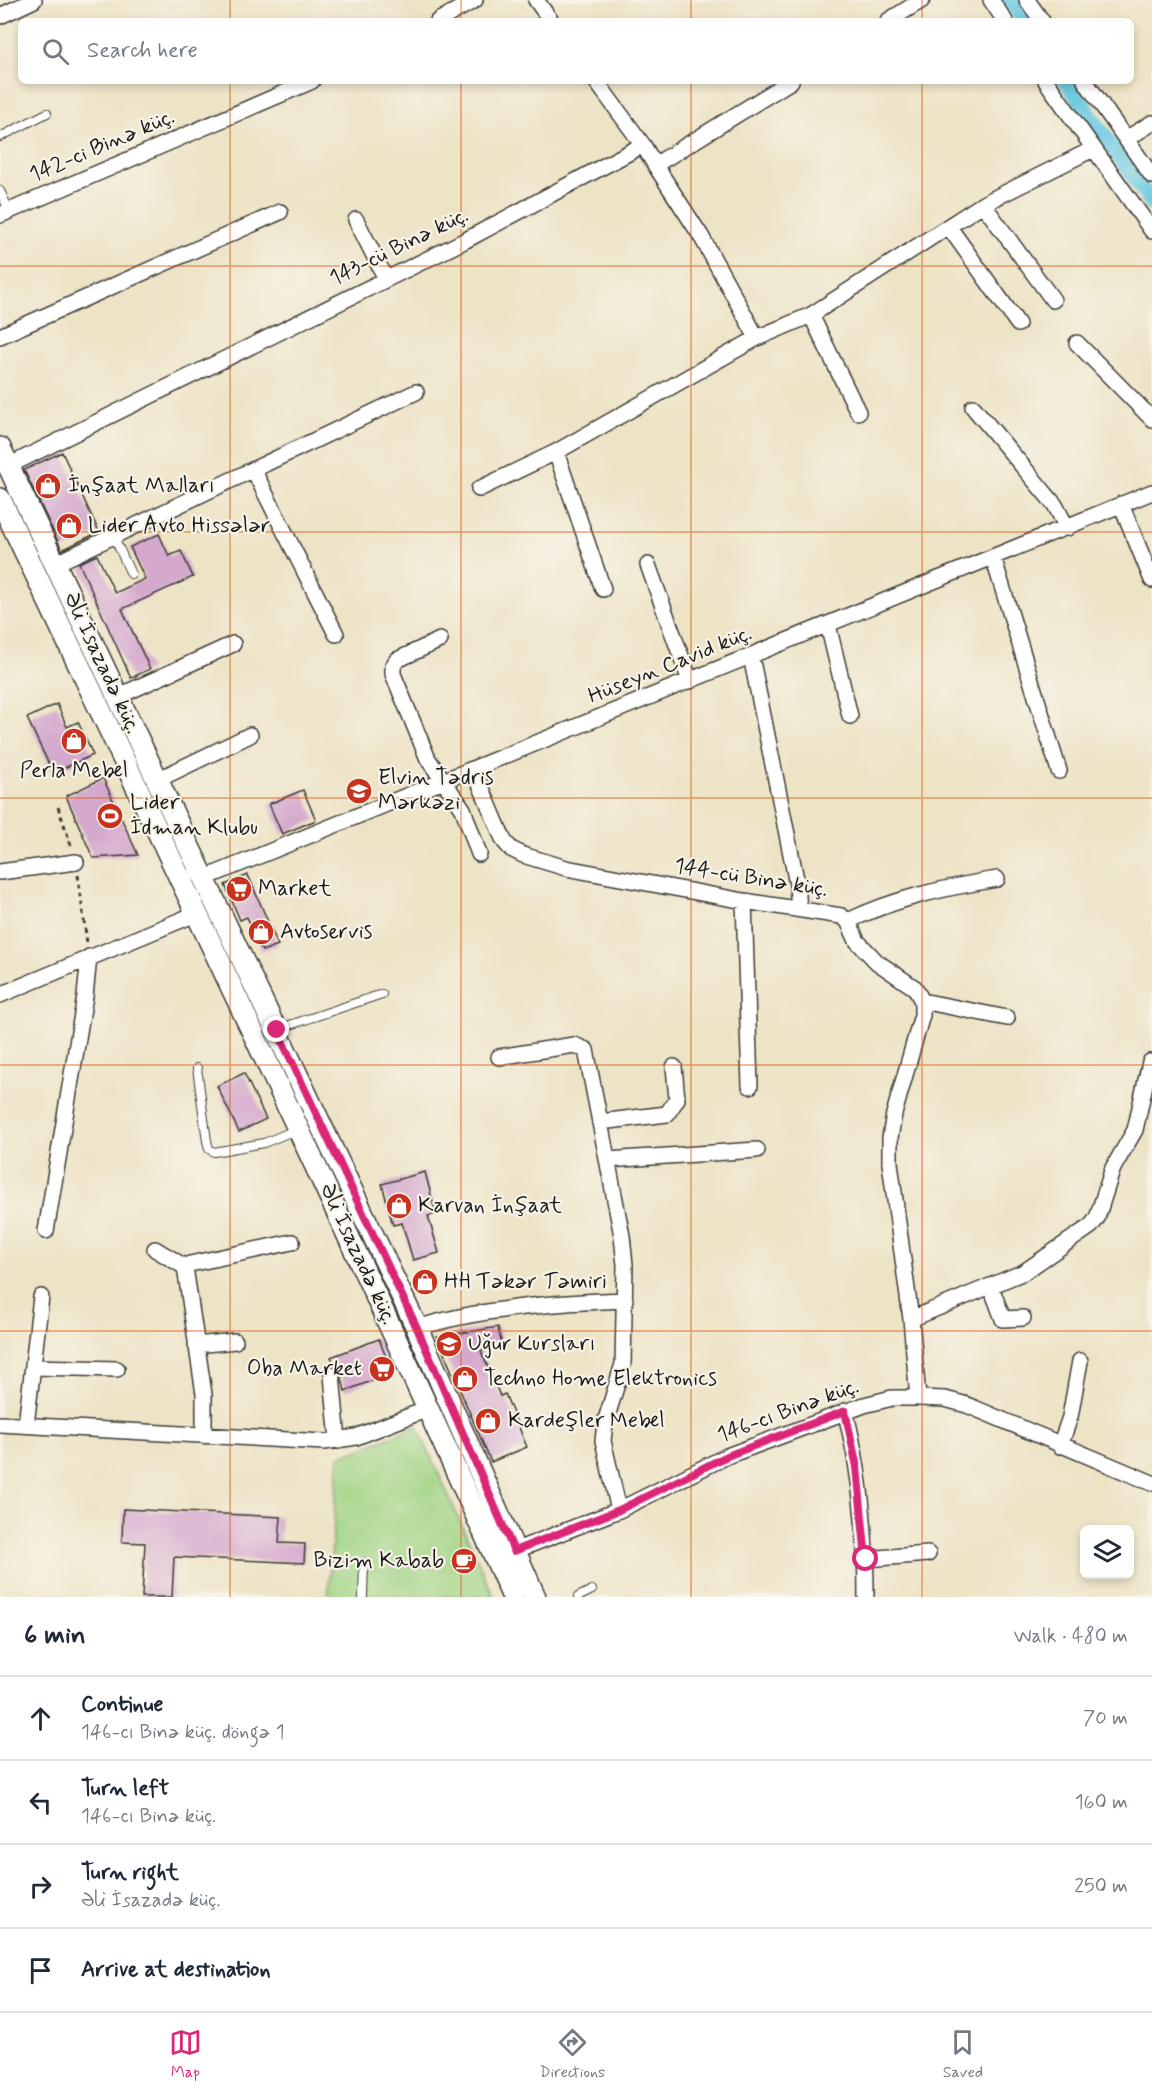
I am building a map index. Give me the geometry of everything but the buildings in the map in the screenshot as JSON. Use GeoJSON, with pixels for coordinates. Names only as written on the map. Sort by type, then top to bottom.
{"type":"FeatureCollection","features":[{"type":"Feature","properties":{"kind":"main road","name":"Əli İsazadə küç."},"geometry":{"type":"LineString","coordinates":[[4,457],[417,1328],[439,1404],[513,1597]]}},
{"type":"Feature","properties":{"kind":"main road","name":"Əli İsazadə küç."},"geometry":{"type":"LineString","coordinates":[[0,499],[299,1128],[514,1551],[535,1597]]}},
{"type":"Feature","properties":{"kind":"main road"},"geometry":{"type":"LineString","coordinates":[[186,887],[205,878]]}},
{"type":"Feature","properties":{"kind":"main road"},"geometry":{"type":"LineString","coordinates":[[198,913],[217,904]]}},
{"type":"Feature","properties":{"kind":"street"},"geometry":{"type":"LineString","coordinates":[[0,16],[34,0]]}},
{"type":"Feature","properties":{"kind":"street"},"geometry":{"type":"LineString","coordinates":[[443,18],[475,0]]}},
{"type":"Feature","properties":{"kind":"street"},"geometry":{"type":"LineString","coordinates":[[536,0],[549,18]]}},
{"type":"Feature","properties":{"kind":"street"},"geometry":{"type":"LineString","coordinates":[[893,18],[922,0]]}},
{"type":"Feature","properties":{"kind":"street"},"geometry":{"type":"LineString","coordinates":[[991,0],[1003,18]]}},
{"type":"Feature","properties":{"kind":"street"},"geometry":{"type":"LineString","coordinates":[[1027,0],[1040,18]]}},
{"type":"Feature","properties":{"kind":"street","name":"142-ci Binə küç."},"geometry":{"type":"LineString","coordinates":[[4,213],[305,84]]}},
{"type":"Feature","properties":{"kind":"street"},"geometry":{"type":"LineString","coordinates":[[598,84],[643,145],[701,236],[757,338]]}},
{"type":"Feature","properties":{"kind":"street"},"geometry":{"type":"LineString","coordinates":[[655,165],[786,84]]}},
{"type":"Feature","properties":{"kind":"street"},"geometry":{"type":"LineString","coordinates":[[1048,84],[1152,231]]}},
{"type":"Feature","properties":{"kind":"street"},"geometry":{"type":"LineString","coordinates":[[1087,84],[1152,176]]}},
{"type":"Feature","properties":{"kind":"street"},"geometry":{"type":"LineString","coordinates":[[1126,139],[1152,123]]}},
{"type":"Feature","properties":{"kind":"street","name":"143-cü Binə küç."},"geometry":{"type":"LineString","coordinates":[[4,457],[386,279],[643,145]]}},
{"type":"Feature","properties":{"kind":"street"},"geometry":{"type":"LineString","coordinates":[[478,489],[556,453],[757,338],[811,315],[983,204],[1093,149]]}},
{"type":"Feature","properties":{"kind":"street"},"geometry":{"type":"LineString","coordinates":[[983,204],[1053,300]]}},
{"type":"Feature","properties":{"kind":"street"},"geometry":{"type":"LineString","coordinates":[[0,336],[280,212]]}},
{"type":"Feature","properties":{"kind":"street"},"geometry":{"type":"LineString","coordinates":[[356,219],[386,279]]}},
{"type":"Feature","properties":{"kind":"street"},"geometry":{"type":"LineString","coordinates":[[949,226],[1018,324]]}},
{"type":"Feature","properties":{"kind":"street"},"geometry":{"type":"LineString","coordinates":[[811,315],[858,412]]}},
{"type":"Feature","properties":{"kind":"street"},"geometry":{"type":"LineString","coordinates":[[1077,343],[1152,419]]}},
{"type":"Feature","properties":{"kind":"street"},"geometry":{"type":"LineString","coordinates":[[55,564],[416,392]]}},
{"type":"Feature","properties":{"kind":"street"},"geometry":{"type":"LineString","coordinates":[[973,407],[1054,505],[1067,528]]}},
{"type":"Feature","properties":{"kind":"street"},"geometry":{"type":"LineString","coordinates":[[556,453],[603,589]]}},
{"type":"Feature","properties":{"kind":"street"},"geometry":{"type":"LineString","coordinates":[[254,471],[336,634]]}},
{"type":"Feature","properties":{"kind":"street","name":"Hüseyn Cavid küç."},"geometry":{"type":"LineString","coordinates":[[205,878],[444,783],[1152,492]]}},
{"type":"Feature","properties":{"kind":"street"},"geometry":{"type":"LineString","coordinates":[[1121,504],[1152,580]]}},
{"type":"Feature","properties":{"kind":"street"},"geometry":{"type":"LineString","coordinates":[[993,557],[1059,771]]}},
{"type":"Feature","properties":{"kind":"street"},"geometry":{"type":"LineString","coordinates":[[648,565],[690,681]]}},
{"type":"Feature","properties":{"kind":"street"},"geometry":{"type":"LineString","coordinates":[[828,625],[850,716]]}},
{"type":"Feature","properties":{"kind":"street"},"geometry":{"type":"LineString","coordinates":[[441,640],[397,660],[393,666],[393,674],[428,759],[463,809],[479,854]]}},
{"type":"Feature","properties":{"kind":"street"},"geometry":{"type":"LineString","coordinates":[[118,696],[233,644]]}},
{"type":"Feature","properties":{"kind":"street"},"geometry":{"type":"LineString","coordinates":[[751,656],[797,884],[799,909]]}},
{"type":"Feature","properties":{"kind":"street"},"geometry":{"type":"LineString","coordinates":[[157,780],[250,735]]}},
{"type":"Feature","properties":{"kind":"street","name":"144-cü Binə küç."},"geometry":{"type":"LineString","coordinates":[[474,770],[504,841],[517,852],[566,868],[744,901],[832,914],[848,921],[857,941],[877,962],[915,988],[922,1001]]}},
{"type":"Feature","properties":{"kind":"street"},"geometry":{"type":"LineString","coordinates":[[0,872],[76,862]]}},
{"type":"Feature","properties":{"kind":"street"},"geometry":{"type":"LineString","coordinates":[[848,921],[886,903],[933,889],[997,879]]}},
{"type":"Feature","properties":{"kind":"street"},"geometry":{"type":"LineString","coordinates":[[744,901],[750,1086]]}},
{"type":"Feature","properties":{"kind":"street"},"geometry":{"type":"LineString","coordinates":[[0,995],[198,913]]}},
{"type":"Feature","properties":{"kind":"street"},"geometry":{"type":"LineString","coordinates":[[46,1231],[85,996],[89,957]]}},
{"type":"Feature","properties":{"kind":"street"},"geometry":{"type":"LineString","coordinates":[[918,1398],[911,1319],[890,1163],[890,1138],[922,1015],[922,1001],[1007,1018]]}},
{"type":"Feature","properties":{"kind":"street"},"geometry":{"type":"LineString","coordinates":[[499,1057],[581,1046],[586,1050],[622,1236],[625,1300],[622,1371],[605,1423],[603,1441],[619,1510]]}},
{"type":"Feature","properties":{"kind":"street"},"geometry":{"type":"LineString","coordinates":[[911,1319],[1024,1272],[1068,1244],[1091,1226],[1097,1218],[1113,1168],[1135,1130],[1150,1062]]}},
{"type":"Feature","properties":{"kind":"street"},"geometry":{"type":"LineString","coordinates":[[600,1122],[667,1114],[677,1099],[674,1067]]}},
{"type":"Feature","properties":{"kind":"street"},"geometry":{"type":"LineString","coordinates":[[607,1160],[758,1150]]}},
{"type":"Feature","properties":{"kind":"street"},"geometry":{"type":"LineString","coordinates":[[184,1267],[292,1242]]}},
{"type":"Feature","properties":{"kind":"street"},"geometry":{"type":"LineString","coordinates":[[154,1249],[184,1267]]}},
{"type":"Feature","properties":{"kind":"street"},"geometry":{"type":"LineString","coordinates":[[184,1267],[204,1394],[204,1436]]}},
{"type":"Feature","properties":{"kind":"street"},"geometry":{"type":"LineString","coordinates":[[991,1287],[1003,1319],[1023,1318]]}},
{"type":"Feature","properties":{"kind":"street"},"geometry":{"type":"LineString","coordinates":[[26,1425],[41,1297]]}},
{"type":"Feature","properties":{"kind":"street"},"geometry":{"type":"LineString","coordinates":[[417,1328],[456,1317],[593,1301],[625,1300]]}},
{"type":"Feature","properties":{"kind":"street"},"geometry":{"type":"LineString","coordinates":[[196,1345],[235,1341]]}},
{"type":"Feature","properties":{"kind":"street"},"geometry":{"type":"LineString","coordinates":[[1060,1446],[1070,1417],[1080,1361]]}},
{"type":"Feature","properties":{"kind":"street"},"geometry":{"type":"LineString","coordinates":[[33,1367],[117,1369]]}},
{"type":"Feature","properties":{"kind":"street"},"geometry":{"type":"LineString","coordinates":[[332,1375],[338,1441]]}},
{"type":"Feature","properties":{"kind":"street","name":"146-cı Binə küç."},"geometry":{"type":"LineString","coordinates":[[514,1551],[619,1510],[727,1456],[845,1411],[892,1398],[945,1399],[967,1405],[1152,1483]]}},
{"type":"Feature","properties":{"kind":"street"},"geometry":{"type":"LineString","coordinates":[[0,1424],[338,1441],[439,1404]]}},
{"type":"Feature","properties":{"kind":"street"},"geometry":{"type":"LineString","coordinates":[[845,1411],[857,1467],[866,1559],[866,1597]]}},
{"type":"Feature","properties":{"kind":"street"},"geometry":{"type":"LineString","coordinates":[[866,1559],[928,1554]]}},
{"type":"Feature","properties":{"kind":"lane"},"geometry":{"type":"LineString","coordinates":[[0,138],[47,113]]}},
{"type":"Feature","properties":{"kind":"lane"},"geometry":{"type":"LineString","coordinates":[[0,191],[4,213]]}},
{"type":"Feature","properties":{"kind":"lane"},"geometry":{"type":"LineString","coordinates":[[114,537],[131,574]]}},
{"type":"Feature","properties":{"kind":"lane"},"geometry":{"type":"LineString","coordinates":[[277,1030],[382,994]]}},
{"type":"Feature","properties":{"kind":"lane"},"geometry":{"type":"LineString","coordinates":[[197,1068],[207,1141],[209,1149],[214,1152],[264,1143],[299,1128]]}},
{"type":"Feature","properties":{"kind":"lane"},"geometry":{"type":"LineString","coordinates":[[363,1597],[364,1563]]}},
{"type":"Feature","properties":{"kind":"lane"},"geometry":{"type":"LineString","coordinates":[[578,1597],[592,1590]]}},
{"type":"Feature","properties":{"kind":"path"},"geometry":{"type":"LineString","coordinates":[[58,807],[76,862],[83,899],[89,957]]}},
{"type":"Feature","properties":{"kind":"green space"},"geometry":{"type":"Polygon","coordinates":[[[417,1426],[494,1597],[328,1597],[339,1457],[417,1426]]]}},
{"type":"Feature","properties":{"kind":"waterway"},"geometry":{"type":"LineString","coordinates":[[1010,0],[1022,18]]}},
{"type":"Feature","properties":{"kind":"waterway"},"geometry":{"type":"LineString","coordinates":[[1068,84],[1152,203]]}},
{"type":"Feature","properties":{"kind":"place","name":"İnşaat Malları"},"geometry":{"type":"Point","coordinates":[48,486]}},
{"type":"Feature","properties":{"kind":"place","name":"Lider Avto Hissələr"},"geometry":{"type":"Point","coordinates":[69,526]}},
{"type":"Feature","properties":{"kind":"place","name":"Perla Mebel"},"geometry":{"type":"Point","coordinates":[74,741]}},
{"type":"Feature","properties":{"kind":"place","name":"Elvin Tədris Mərkəzi"},"geometry":{"type":"Point","coordinates":[359,791]}},
{"type":"Feature","properties":{"kind":"place","name":"Lider İdman Klubu"},"geometry":{"type":"Point","coordinates":[110,816]}},
{"type":"Feature","properties":{"kind":"place","name":"Market"},"geometry":{"type":"Point","coordinates":[239,889]}},
{"type":"Feature","properties":{"kind":"place","name":"Avtoservis"},"geometry":{"type":"Point","coordinates":[261,932]}},
{"type":"Feature","properties":{"kind":"place","name":"Karvan İnşaat"},"geometry":{"type":"Point","coordinates":[399,1206]}},
{"type":"Feature","properties":{"kind":"place","name":"HH Təkər Təmiri"},"geometry":{"type":"Point","coordinates":[425,1282]}},
{"type":"Feature","properties":{"kind":"place","name":"Uğur Kursları"},"geometry":{"type":"Point","coordinates":[449,1344]}},
{"type":"Feature","properties":{"kind":"place","name":"Oba Market"},"geometry":{"type":"Point","coordinates":[382,1369]}},
{"type":"Feature","properties":{"kind":"place","name":"Techno Home Elektronics"},"geometry":{"type":"Point","coordinates":[465,1379]}},
{"type":"Feature","properties":{"kind":"place","name":"Kardeşler Mebel"},"geometry":{"type":"Point","coordinates":[488,1421]}},
{"type":"Feature","properties":{"kind":"place","name":"Bizim Kabab"},"geometry":{"type":"Point","coordinates":[464,1561]}},
{"type":"Feature","properties":{"kind":"route"},"geometry":{"type":"LineString","coordinates":[[277,1030],[417,1328],[514,1551],[619,1510],[727,1456],[845,1411],[857,1467],[866,1559]]}}]}
